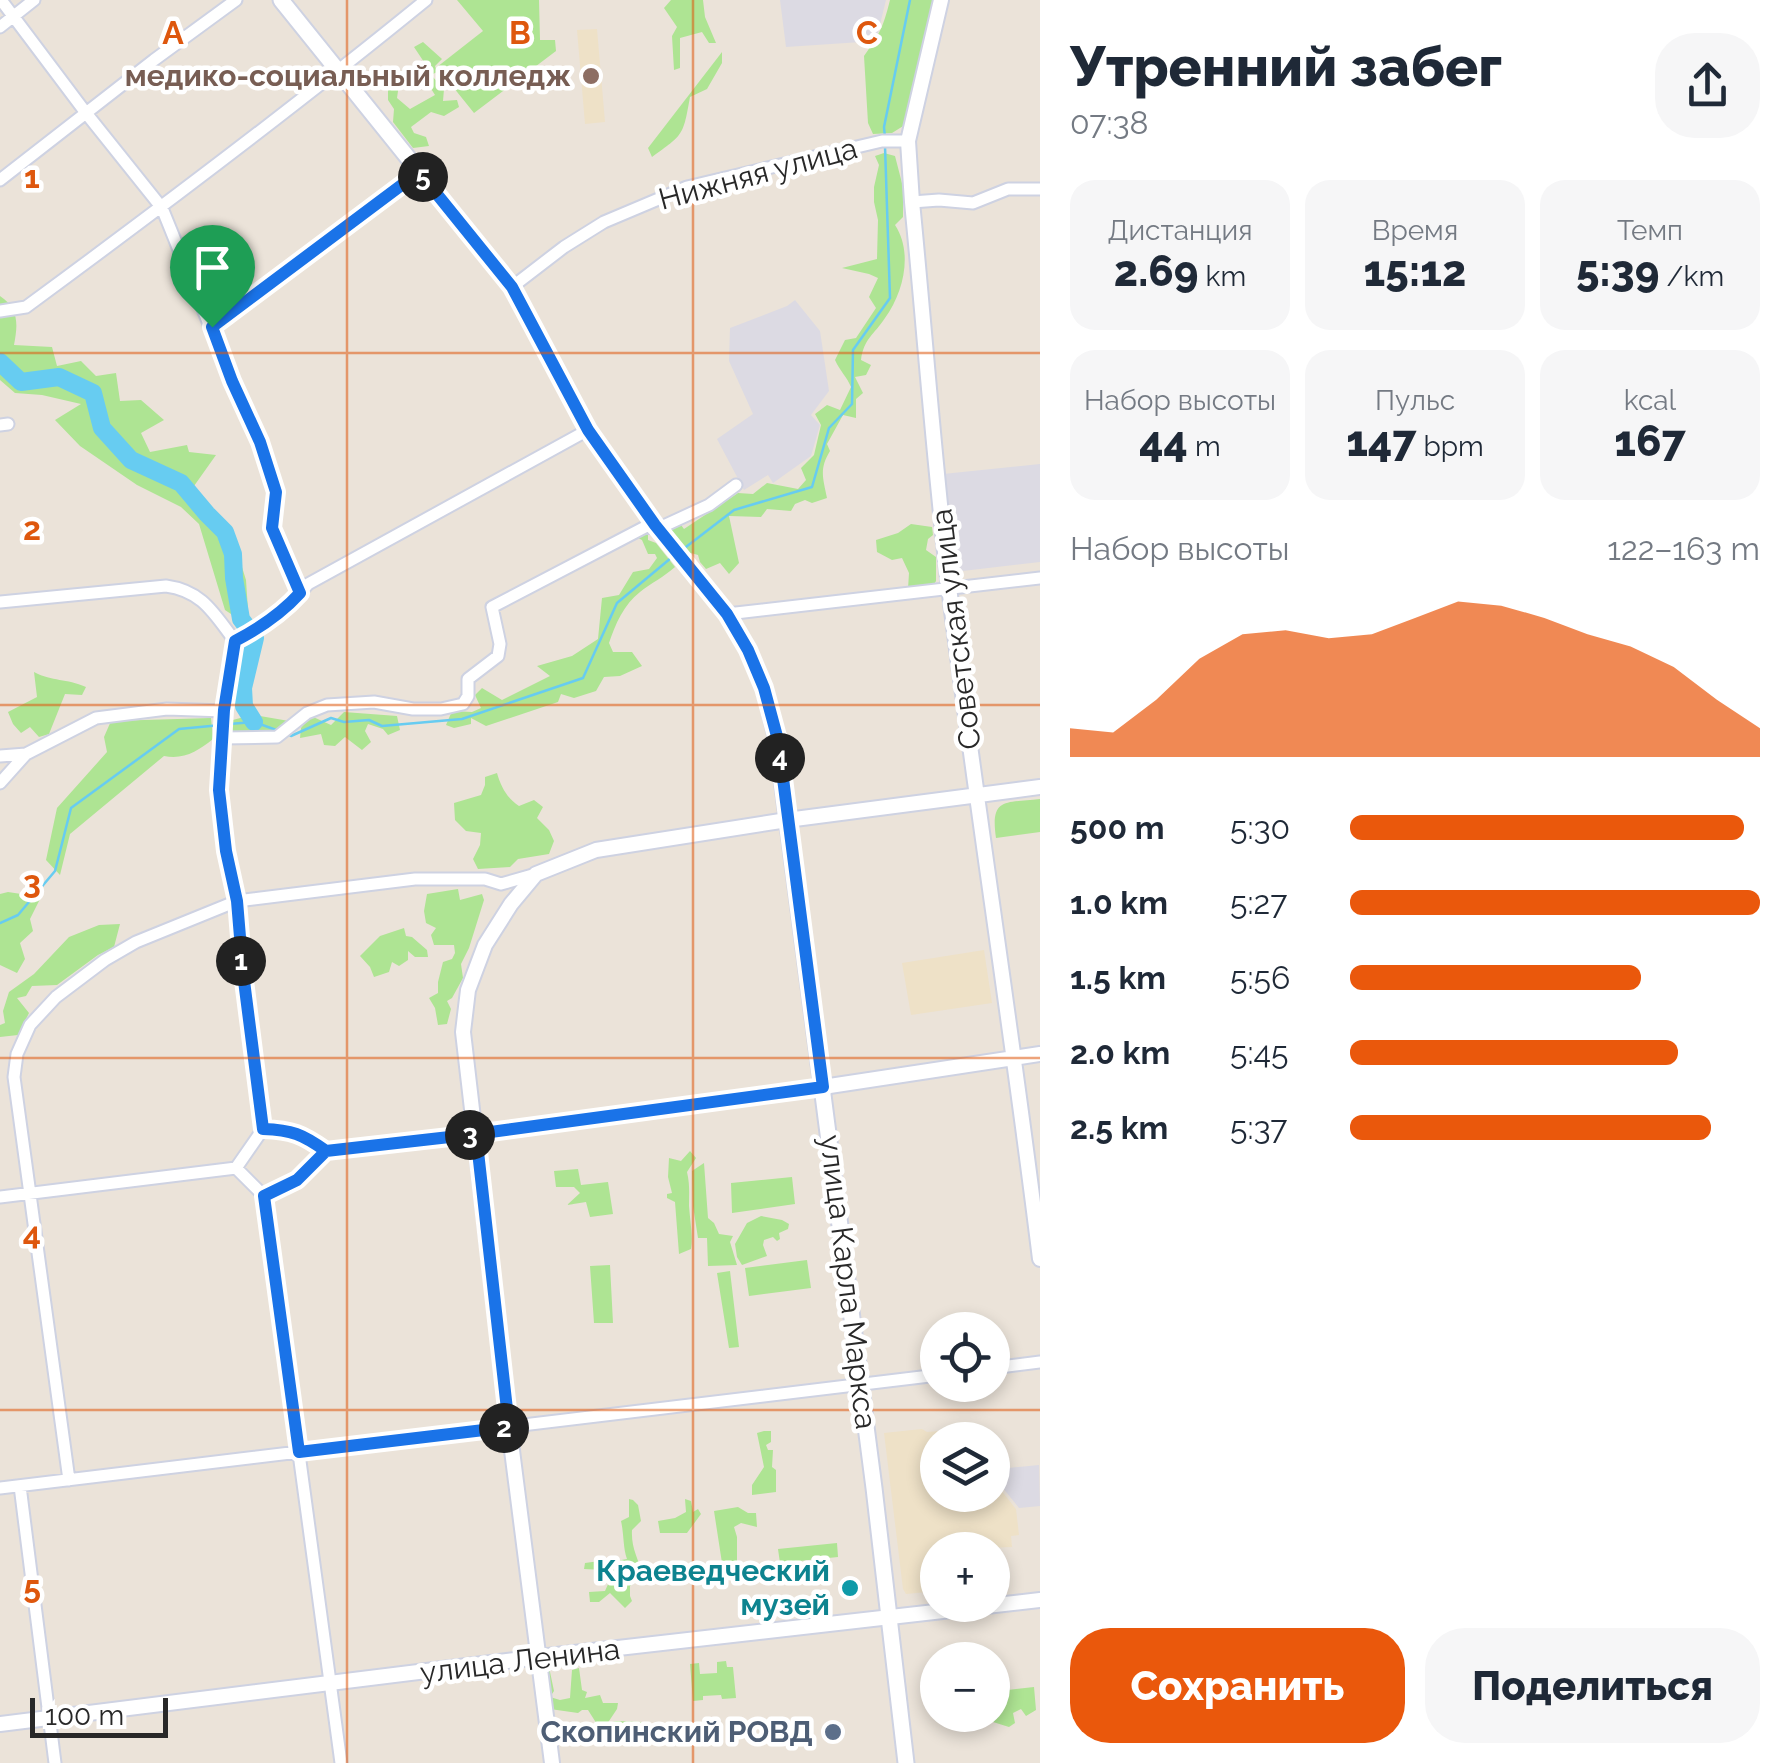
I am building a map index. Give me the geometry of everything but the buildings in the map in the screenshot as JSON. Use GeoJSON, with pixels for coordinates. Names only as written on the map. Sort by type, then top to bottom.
{"type":"FeatureCollection","features":[{"type":"Feature","properties":{"kind":"main road","name":"улица Карла Маркса"},"geometry":{"type":"LineString","coordinates":[[280,0],[512,287],[588,430],[657,528],[727,614],[764,688],[778,740],[906,1763]]}},
{"type":"Feature","properties":{"kind":"street"},"geometry":{"type":"LineString","coordinates":[[1,0],[162,208],[260,442],[276,492],[272,528],[300,593]]}},
{"type":"Feature","properties":{"kind":"street"},"geometry":{"type":"LineString","coordinates":[[0,27],[34,0]]}},
{"type":"Feature","properties":{"kind":"street"},"geometry":{"type":"LineString","coordinates":[[0,180],[236,0]]}},
{"type":"Feature","properties":{"kind":"street"},"geometry":{"type":"LineString","coordinates":[[0,310],[26,307],[162,208],[426,0]]}},
{"type":"Feature","properties":{"kind":"street","name":"Советская улица"},"geometry":{"type":"LineString","coordinates":[[941,0],[908,141],[912,202],[949,589],[1040,1259]]}},
{"type":"Feature","properties":{"kind":"street","name":"Нижняя улица"},"geometry":{"type":"LineString","coordinates":[[512,287],[604,222],[688,187],[882,141],[908,141]]}},
{"type":"Feature","properties":{"kind":"street"},"geometry":{"type":"LineString","coordinates":[[212,327],[419,172]]}},
{"type":"Feature","properties":{"kind":"street"},"geometry":{"type":"LineString","coordinates":[[912,202],[973,203],[1008,189],[1040,189]]}},
{"type":"Feature","properties":{"kind":"street"},"geometry":{"type":"LineString","coordinates":[[235,641],[262,628],[308,584],[588,430]]}},
{"type":"Feature","properties":{"kind":"street"},"geometry":{"type":"LineString","coordinates":[[222,738],[276,737],[307,713],[327,705],[374,702],[441,709],[463,704],[468,696],[468,679],[498,656],[500,644],[492,607],[647,526],[657,528],[709,504],[736,485]]}},
{"type":"Feature","properties":{"kind":"street"},"geometry":{"type":"LineString","coordinates":[[727,614],[1040,578]]}},
{"type":"Feature","properties":{"kind":"street"},"geometry":{"type":"LineString","coordinates":[[0,602],[166,586],[187,588],[210,608],[235,641],[224,710],[219,790],[237,901],[263,1129],[236,1168],[0,1197]]}},
{"type":"Feature","properties":{"kind":"street"},"geometry":{"type":"LineString","coordinates":[[0,783],[26,754],[96,718],[167,709],[224,710]]}},
{"type":"Feature","properties":{"kind":"street"},"geometry":{"type":"LineString","coordinates":[[0,756],[26,754]]}},
{"type":"Feature","properties":{"kind":"street"},"geometry":{"type":"LineString","coordinates":[[69,1480],[14,1077],[17,1054],[30,1025],[56,997],[105,960],[136,942],[237,901],[415,879],[485,879],[501,884],[596,850],[787,820],[1040,788]]}},
{"type":"Feature","properties":{"kind":"street"},"geometry":{"type":"LineString","coordinates":[[536,874],[511,904],[486,945],[468,990],[462,1032],[552,1763]]}},
{"type":"Feature","properties":{"kind":"street"},"geometry":{"type":"LineString","coordinates":[[264,1196],[297,1180],[326,1151],[823,1087],[1040,1054]]}},
{"type":"Feature","properties":{"kind":"street"},"geometry":{"type":"LineString","coordinates":[[263,1129],[302,1134],[326,1151]]}},
{"type":"Feature","properties":{"kind":"street"},"geometry":{"type":"LineString","coordinates":[[236,1168],[264,1196],[341,1763]]}},
{"type":"Feature","properties":{"kind":"street"},"geometry":{"type":"LineString","coordinates":[[1010,1366],[1040,1362]]}},
{"type":"Feature","properties":{"kind":"street"},"geometry":{"type":"LineString","coordinates":[[0,1488],[920,1377]]}},
{"type":"Feature","properties":{"kind":"street"},"geometry":{"type":"LineString","coordinates":[[20,1486],[55,1763]]}},
{"type":"Feature","properties":{"kind":"street","name":"улица Ленина"},"geometry":{"type":"LineString","coordinates":[[0,1724],[1040,1600]]}},
{"type":"Feature","properties":{"kind":"shaded area"},"geometry":{"type":"Polygon","coordinates":[[[780,0],[886,0],[876,41],[786,47],[780,0]]]}},
{"type":"Feature","properties":{"kind":"shaded area","name":"медико-социальный колледж"},"geometry":{"type":"Polygon","coordinates":[[[597,29],[605,122],[585,124],[577,30],[597,29]]]}},
{"type":"Feature","properties":{"kind":"shaded area"},"geometry":{"type":"Polygon","coordinates":[[[795,300],[820,331],[829,391],[811,415],[820,425],[811,456],[773,483],[768,475],[744,490],[717,439],[753,414],[729,361],[730,328],[795,300]]]}},
{"type":"Feature","properties":{"kind":"shaded area"},"geometry":{"type":"Polygon","coordinates":[[[1040,464],[1040,562],[954,572],[943,474],[1040,464]]]}},
{"type":"Feature","properties":{"kind":"shaded area"},"geometry":{"type":"Polygon","coordinates":[[[984,950],[992,1003],[911,1015],[902,963],[984,950]]]}},
{"type":"Feature","properties":{"kind":"shaded area"},"geometry":{"type":"Polygon","coordinates":[[[920,1429],[920,1512],[1010,1512],[1010,1501],[1016,1509],[1019,1535],[1011,1536],[1012,1547],[1010,1532],[920,1532],[920,1593],[906,1594],[884,1433],[920,1429]]]}},
{"type":"Feature","properties":{"kind":"shaded area"},"geometry":{"type":"Polygon","coordinates":[[[1039,1465],[1040,1506],[1019,1508],[1010,1497],[1010,1468],[1039,1465]]]}},
{"type":"Feature","properties":{"kind":"green space"},"geometry":{"type":"Polygon","coordinates":[[[457,0],[539,0],[540,40],[555,40],[556,51],[474,113],[437,67],[483,31],[457,0]]]}},
{"type":"Feature","properties":{"kind":"green space"},"geometry":{"type":"Polygon","coordinates":[[[671,0],[703,0],[705,17],[716,43],[709,43],[702,32],[680,38],[680,68],[674,70],[672,36],[677,27],[664,8],[671,0]]]}},
{"type":"Feature","properties":{"kind":"green space"},"geometry":{"type":"Polygon","coordinates":[[[890,0],[935,0],[908,123],[892,133],[873,134],[868,123],[864,56],[880,30],[890,0]]]}},
{"type":"Feature","properties":{"kind":"green space"},"geometry":{"type":"Polygon","coordinates":[[[423,42],[442,59],[435,66],[437,72],[431,75],[444,89],[443,101],[457,100],[459,107],[444,116],[431,112],[411,127],[414,133],[426,137],[429,146],[413,148],[393,122],[388,70],[399,84],[397,98],[410,109],[435,95],[418,68],[424,62],[414,47],[423,42]]]}},
{"type":"Feature","properties":{"kind":"green space"},"geometry":{"type":"Polygon","coordinates":[[[722,52],[722,63],[707,89],[690,97],[680,133],[652,157],[648,148],[722,52]]]}},
{"type":"Feature","properties":{"kind":"green space"},"geometry":{"type":"Polygon","coordinates":[[[875,156],[895,156],[903,187],[903,217],[895,225],[904,247],[904,272],[892,308],[862,353],[861,360],[871,365],[866,375],[855,377],[863,393],[856,399],[856,418],[843,415],[827,444],[830,451],[823,474],[827,498],[812,503],[805,500],[795,504],[791,511],[767,509],[761,517],[729,516],[739,563],[729,574],[720,563],[706,569],[698,555],[687,552],[671,532],[674,526],[684,529],[738,493],[753,494],[767,483],[798,489],[806,480],[801,468],[814,455],[821,425],[815,414],[827,405],[840,410],[851,387],[835,360],[845,340],[856,338],[876,308],[869,297],[878,278],[842,268],[877,259],[874,187],[879,165],[875,156]]]}},
{"type":"Feature","properties":{"kind":"green space"},"geometry":{"type":"Polygon","coordinates":[[[0,296],[16,317],[14,345],[52,347],[57,366],[81,361],[96,376],[116,373],[120,401],[141,400],[164,420],[141,433],[150,452],[187,445],[189,452],[216,455],[194,486],[230,529],[246,580],[248,610],[234,616],[225,610],[199,524],[181,507],[137,485],[80,446],[55,420],[81,404],[15,393],[0,380],[0,296]]]}},
{"type":"Feature","properties":{"kind":"green space"},"geometry":{"type":"Polygon","coordinates":[[[911,524],[932,527],[926,550],[936,557],[933,586],[908,589],[909,573],[902,558],[892,560],[877,552],[876,540],[911,524]]]}},
{"type":"Feature","properties":{"kind":"green space"},"geometry":{"type":"Polygon","coordinates":[[[648,531],[648,540],[656,543],[675,567],[629,602],[609,643],[613,652],[632,652],[642,666],[620,676],[604,677],[596,691],[574,698],[561,694],[558,702],[486,726],[471,718],[471,724],[454,728],[446,725],[452,711],[472,712],[481,708],[475,695],[482,688],[502,700],[550,676],[537,666],[572,656],[598,639],[602,598],[619,595],[633,572],[649,569],[657,558],[648,554],[642,540],[636,537],[648,531]]]}},
{"type":"Feature","properties":{"kind":"green space"},"geometry":{"type":"Polygon","coordinates":[[[34,672],[86,687],[82,695],[65,694],[49,734],[39,737],[30,727],[21,733],[8,712],[37,697],[34,672]]]}},
{"type":"Feature","properties":{"kind":"green space"},"geometry":{"type":"Polygon","coordinates":[[[240,682],[249,682],[248,702],[260,716],[289,721],[279,741],[255,732],[229,732],[229,721],[244,717],[240,709],[240,682]]]}},
{"type":"Feature","properties":{"kind":"green space"},"geometry":{"type":"Polygon","coordinates":[[[344,712],[397,716],[400,730],[388,735],[368,724],[365,731],[371,742],[362,750],[345,737],[335,746],[324,745],[321,734],[300,738],[301,728],[311,716],[331,725],[344,712]]]}},
{"type":"Feature","properties":{"kind":"green space"},"geometry":{"type":"Polygon","coordinates":[[[211,718],[213,739],[190,754],[164,756],[70,834],[60,875],[46,860],[57,808],[107,752],[104,737],[111,721],[211,718]]]}},
{"type":"Feature","properties":{"kind":"green space"},"geometry":{"type":"Polygon","coordinates":[[[497,773],[505,792],[519,806],[534,800],[543,807],[537,818],[554,841],[549,854],[518,859],[510,867],[478,869],[473,859],[481,833],[466,831],[455,820],[454,803],[481,795],[485,777],[497,773]]]}},
{"type":"Feature","properties":{"kind":"green space"},"geometry":{"type":"Polygon","coordinates":[[[1040,799],[1040,832],[996,838],[998,809],[1018,801],[1040,799]]]}},
{"type":"Feature","properties":{"kind":"green space"},"geometry":{"type":"Polygon","coordinates":[[[458,889],[460,900],[482,894],[484,900],[461,964],[463,978],[447,1001],[451,1009],[447,1024],[438,1025],[429,998],[438,993],[443,962],[455,953],[454,945],[434,945],[431,935],[436,928],[426,923],[424,911],[427,894],[458,889]]]}},
{"type":"Feature","properties":{"kind":"green space"},"geometry":{"type":"Polygon","coordinates":[[[0,894],[41,897],[30,919],[33,931],[20,943],[25,959],[17,973],[0,965],[0,894]]]}},
{"type":"Feature","properties":{"kind":"green space"},"geometry":{"type":"Polygon","coordinates":[[[120,924],[114,947],[57,985],[32,986],[26,996],[17,998],[29,1013],[18,1035],[0,1037],[9,992],[34,974],[69,937],[99,925],[120,924]]]}},
{"type":"Feature","properties":{"kind":"green space"},"geometry":{"type":"Polygon","coordinates":[[[404,928],[406,936],[427,950],[428,957],[415,957],[408,951],[408,960],[399,966],[392,962],[389,972],[374,977],[360,956],[380,936],[404,928]]]}},
{"type":"Feature","properties":{"kind":"green space"},"geometry":{"type":"Polygon","coordinates":[[[690,1151],[696,1158],[687,1172],[691,1249],[679,1254],[675,1202],[667,1198],[672,1193],[669,1158],[681,1161],[690,1151]]]}},
{"type":"Feature","properties":{"kind":"green space"},"geometry":{"type":"Polygon","coordinates":[[[704,1163],[708,1218],[719,1234],[733,1236],[730,1242],[737,1265],[708,1266],[707,1238],[698,1238],[692,1171],[704,1163]]]}},
{"type":"Feature","properties":{"kind":"green space"},"geometry":{"type":"Polygon","coordinates":[[[578,1169],[581,1185],[608,1182],[613,1214],[590,1217],[586,1202],[567,1205],[580,1193],[574,1187],[556,1187],[554,1171],[578,1169]]]}},
{"type":"Feature","properties":{"kind":"green space"},"geometry":{"type":"Polygon","coordinates":[[[792,1177],[795,1204],[732,1213],[731,1183],[792,1177]]]}},
{"type":"Feature","properties":{"kind":"green space"},"geometry":{"type":"Polygon","coordinates":[[[761,1216],[782,1220],[789,1224],[788,1229],[779,1233],[777,1241],[773,1237],[764,1240],[767,1256],[742,1265],[735,1244],[747,1223],[761,1216]]]}},
{"type":"Feature","properties":{"kind":"green space"},"geometry":{"type":"Polygon","coordinates":[[[807,1260],[811,1288],[749,1296],[745,1268],[807,1260]]]}},
{"type":"Feature","properties":{"kind":"green space"},"geometry":{"type":"Polygon","coordinates":[[[610,1265],[613,1323],[594,1323],[590,1266],[610,1265]]]}},
{"type":"Feature","properties":{"kind":"green space"},"geometry":{"type":"Polygon","coordinates":[[[730,1271],[739,1347],[729,1348],[717,1273],[730,1271]]]}},
{"type":"Feature","properties":{"kind":"green space"},"geometry":{"type":"Polygon","coordinates":[[[771,1431],[771,1442],[766,1445],[773,1450],[776,1492],[752,1495],[752,1485],[764,1467],[757,1433],[771,1431]]]}},
{"type":"Feature","properties":{"kind":"green space"},"geometry":{"type":"Polygon","coordinates":[[[629,1499],[638,1505],[641,1521],[632,1530],[632,1536],[643,1575],[630,1586],[632,1601],[625,1608],[610,1593],[599,1602],[590,1602],[589,1592],[605,1591],[609,1582],[604,1570],[584,1569],[585,1563],[607,1560],[611,1566],[627,1559],[621,1521],[629,1517],[629,1499]]]}},
{"type":"Feature","properties":{"kind":"green space"},"geometry":{"type":"Polygon","coordinates":[[[685,1499],[691,1501],[693,1512],[698,1509],[701,1514],[687,1533],[660,1533],[658,1521],[686,1512],[685,1499]]]}},
{"type":"Feature","properties":{"kind":"green space"},"geometry":{"type":"Polygon","coordinates":[[[738,1507],[756,1513],[757,1527],[741,1523],[734,1527],[737,1570],[733,1575],[730,1562],[722,1563],[714,1511],[738,1507]]]}},
{"type":"Feature","properties":{"kind":"green space"},"geometry":{"type":"Polygon","coordinates":[[[837,1543],[838,1557],[780,1563],[778,1549],[837,1543]]]}},
{"type":"Feature","properties":{"kind":"green space"},"geometry":{"type":"Polygon","coordinates":[[[726,1661],[727,1667],[733,1667],[736,1698],[703,1696],[703,1700],[693,1701],[690,1664],[699,1663],[700,1674],[717,1673],[717,1662],[726,1661]]]}},
{"type":"Feature","properties":{"kind":"green space"},"geometry":{"type":"Polygon","coordinates":[[[549,1667],[554,1691],[550,1697],[570,1698],[572,1670],[579,1668],[582,1690],[587,1692],[585,1698],[600,1695],[603,1703],[618,1703],[607,1724],[641,1722],[641,1728],[622,1730],[617,1746],[588,1710],[578,1713],[550,1709],[544,1668],[549,1667]]]}},
{"type":"Feature","properties":{"kind":"green space"},"geometry":{"type":"Polygon","coordinates":[[[1034,1687],[1036,1710],[1026,1716],[1021,1709],[1013,1713],[1015,1723],[1010,1726],[1010,1690],[1034,1687]]]}},
{"type":"Feature","properties":{"kind":"waterway"},"geometry":{"type":"LineString","coordinates":[[885,138],[910,0]]}},
{"type":"Feature","properties":{"kind":"waterway"},"geometry":{"type":"LineString","coordinates":[[682,550],[734,510],[812,487],[829,428],[852,404],[853,350],[890,298],[885,146]]}},
{"type":"Feature","properties":{"kind":"waterway"},"geometry":{"type":"LineString","coordinates":[[0,362],[21,382],[59,377],[93,393],[102,428],[131,460],[181,483],[225,532],[233,554],[241,619],[255,638],[243,688],[244,706],[254,722]]}},
{"type":"Feature","properties":{"kind":"waterway"},"geometry":{"type":"LineString","coordinates":[[287,734],[291,736],[331,718],[344,722],[369,720],[382,726],[462,719],[583,678],[617,603],[671,558]]}},
{"type":"Feature","properties":{"kind":"waterway"},"geometry":{"type":"LineString","coordinates":[[229,724],[254,722],[279,731]]}},
{"type":"Feature","properties":{"kind":"waterway"},"geometry":{"type":"LineString","coordinates":[[0,923],[18,915],[55,871],[71,808],[179,729],[221,725]]}},
{"type":"Feature","properties":{"kind":"place","name":"медико-социальный колледж"},"geometry":{"type":"Point","coordinates":[591,76]}},
{"type":"Feature","properties":{"kind":"place","name":"Краеведческий музей"},"geometry":{"type":"Point","coordinates":[850,1588]}},
{"type":"Feature","properties":{"kind":"place","name":"Скопинский РОВД"},"geometry":{"type":"Point","coordinates":[833,1732]}},
{"type":"Feature","properties":{"kind":"route"},"geometry":{"type":"LineString","coordinates":[[212,327],[260,442],[276,492],[272,528],[300,593],[262,628],[235,641],[224,710],[219,790],[237,901],[263,1129],[302,1134],[326,1151],[476,1134],[509,1427],[299,1452],[264,1196],[306,1174],[326,1151],[823,1087],[778,740],[764,688],[727,614],[655,525],[588,430],[512,287],[419,172],[212,327]]}}]}
